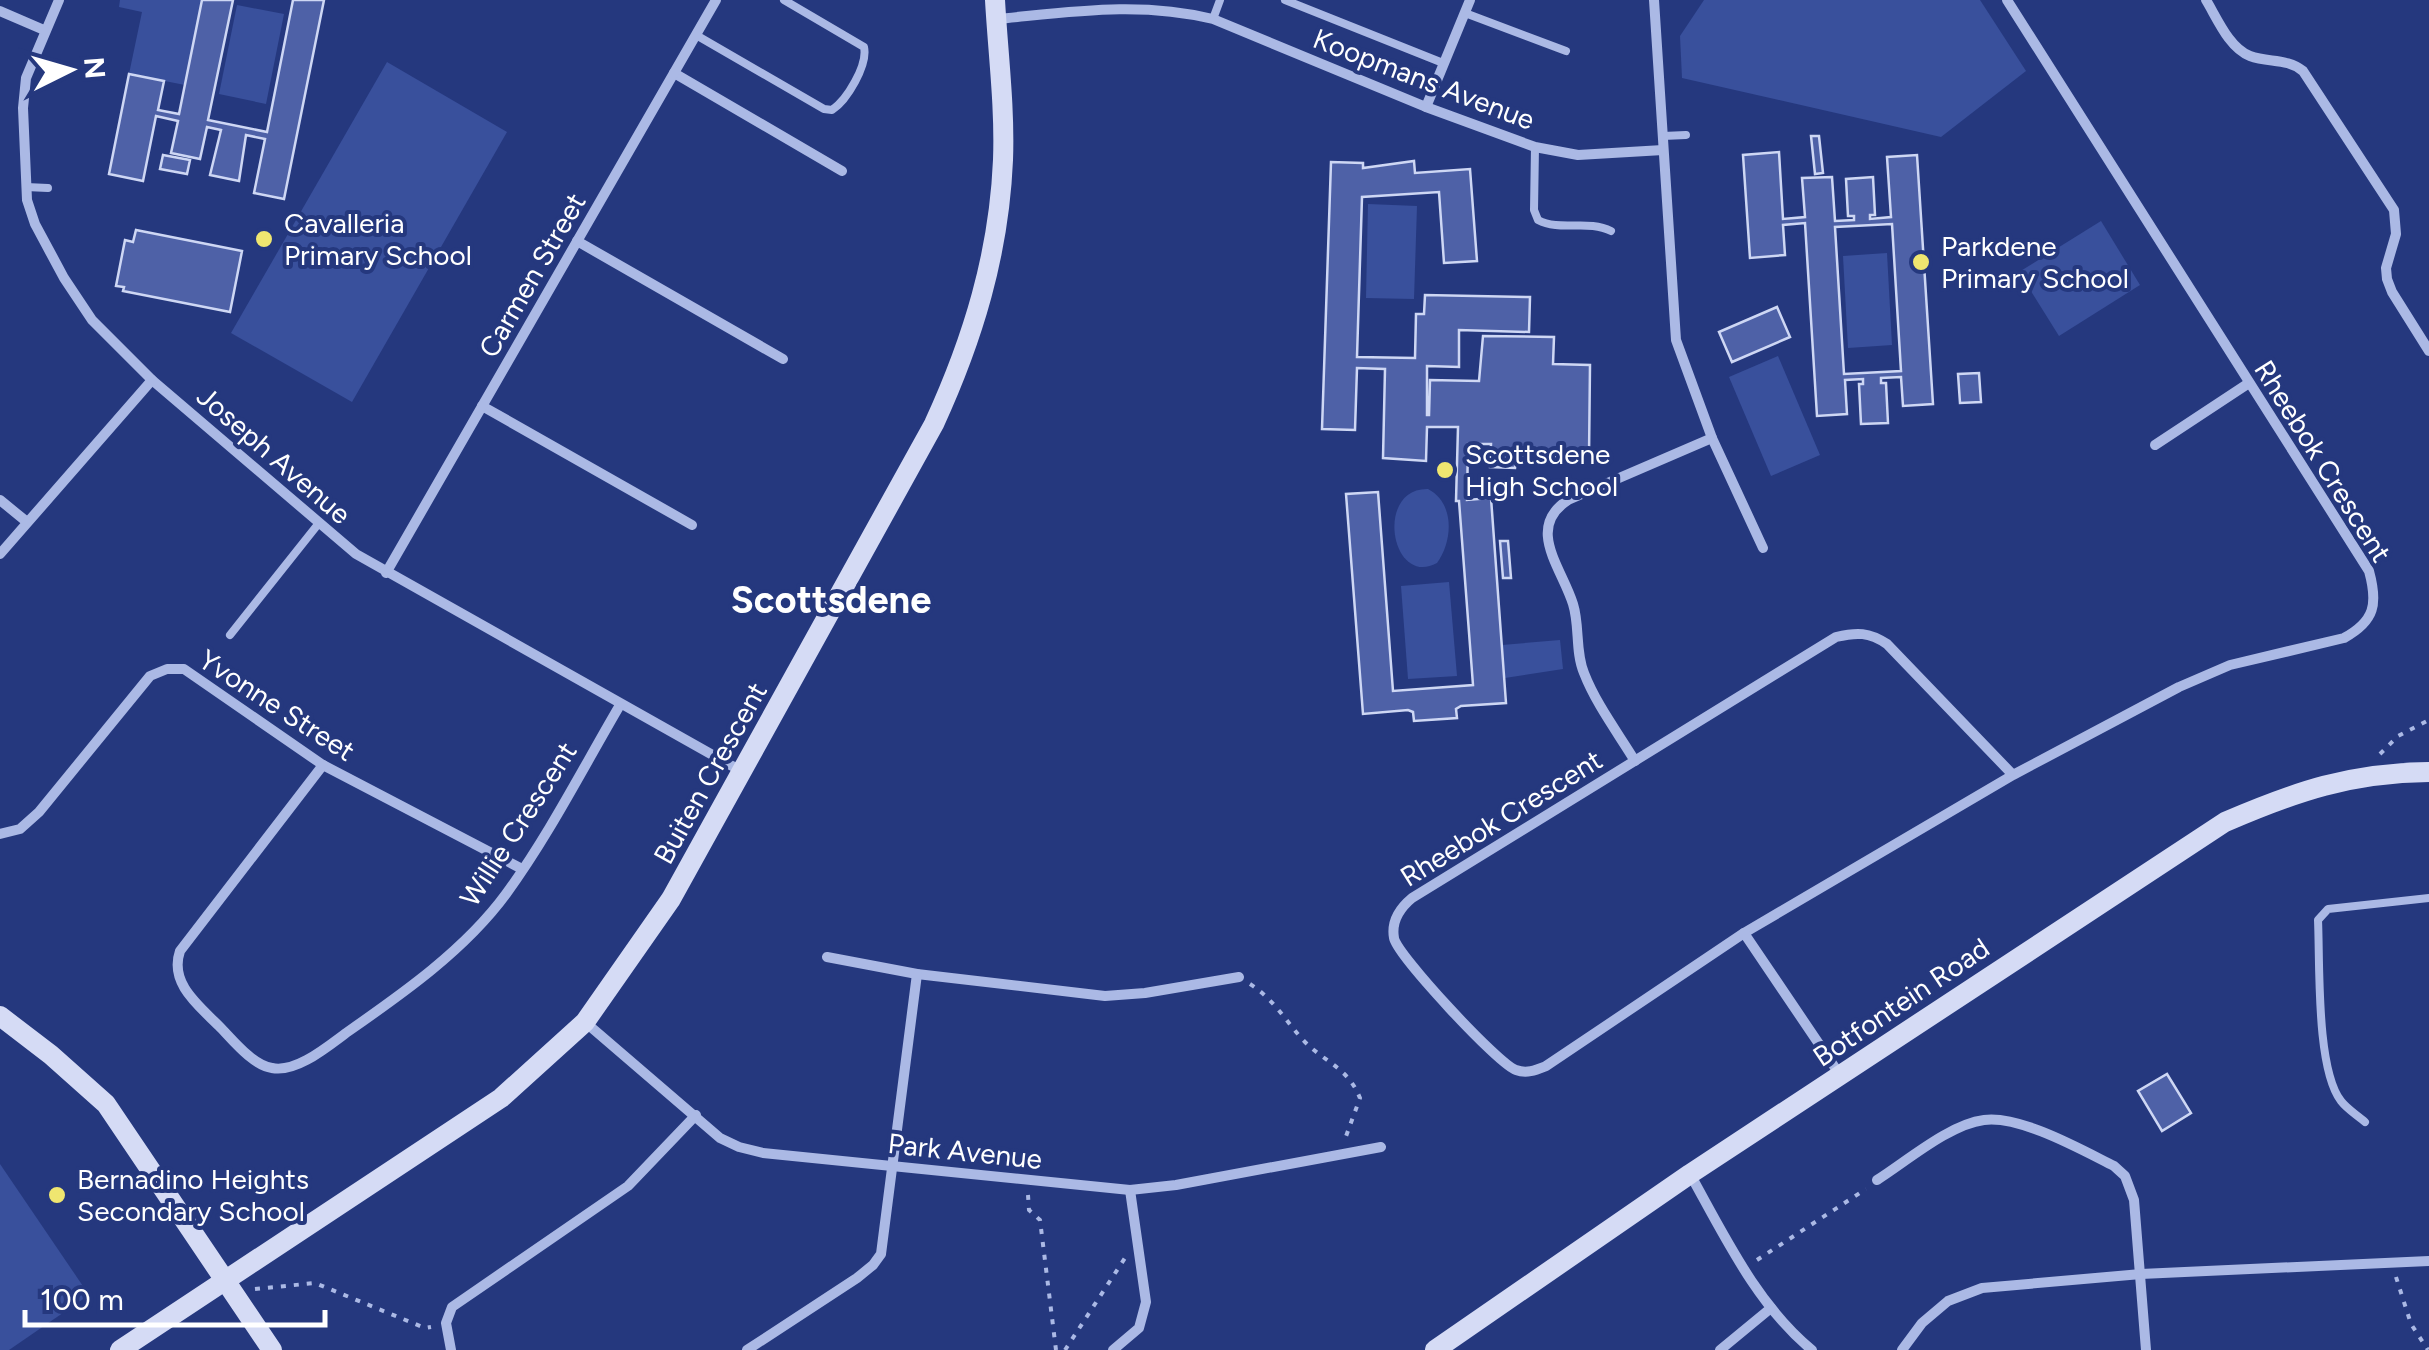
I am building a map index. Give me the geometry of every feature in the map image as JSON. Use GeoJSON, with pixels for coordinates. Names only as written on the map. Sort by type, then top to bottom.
{"type":"FeatureCollection","features":[{"type":"Feature","properties":{"kind":"street","name":"Joseph Avenue"},"geometry":{"type":"LineString","coordinates":[[59,0],[26,78],[26,187],[35,224],[92,320],[152,380],[356,554],[742,772]]}},
{"type":"Feature","properties":{"kind":"street","name":"Carmen Street"},"geometry":{"type":"LineString","coordinates":[[386,573],[716,0]]}},
{"type":"Feature","properties":{"kind":"street"},"geometry":{"type":"LineString","coordinates":[[1426,107],[1470,0]]}},
{"type":"Feature","properties":{"kind":"street"},"geometry":{"type":"LineString","coordinates":[[1654,0],[1676,340],[1712,438],[1762,548]]}},
{"type":"Feature","properties":{"kind":"street","name":"Rheebok Crescent"},"geometry":{"type":"LineString","coordinates":[[2007,0],[2369,571],[2374,591],[2370,616],[2360,630],[2344,638],[2230,665],[2179,686],[2013,775],[1744,933],[1634,1009],[1546,1066],[1530,1072],[1505,1066],[1396,946],[1394,920],[1401,906],[1412,898],[1836,637],[1872,634],[1887,644],[2013,775]]}},
{"type":"Feature","properties":{"kind":"street"},"geometry":{"type":"LineString","coordinates":[[2206,0],[2242,52],[2253,58],[2285,61],[2304,71],[2384,193],[2397,221],[2387,279],[2429,351]]}},
{"type":"Feature","properties":{"kind":"street","name":"Koopmans Avenue"},"geometry":{"type":"LineString","coordinates":[[995,9],[1152,8],[1212,19],[1535,147],[1578,155],[1664,150]]}},
{"type":"Feature","properties":{"kind":"street","name":"Buiten Crescent"},"geometry":{"type":"LineString","coordinates":[[120,1350],[501,1098],[585,1022],[671,899],[934,424],[960,368],[982,305],[997,220],[1003,157],[995,9]]}},
{"type":"Feature","properties":{"kind":"street"},"geometry":{"type":"LineString","coordinates":[[0,11],[44,30]]}},
{"type":"Feature","properties":{"kind":"street"},"geometry":{"type":"LineString","coordinates":[[674,74],[842,171]]}},
{"type":"Feature","properties":{"kind":"street"},"geometry":{"type":"LineString","coordinates":[[577,242],[784,359]]}},
{"type":"Feature","properties":{"kind":"street"},"geometry":{"type":"LineString","coordinates":[[0,554],[152,380]]}},
{"type":"Feature","properties":{"kind":"street"},"geometry":{"type":"LineString","coordinates":[[2155,445],[2249,383]]}},
{"type":"Feature","properties":{"kind":"street"},"geometry":{"type":"LineString","coordinates":[[482,406],[692,525]]}},
{"type":"Feature","properties":{"kind":"street"},"geometry":{"type":"LineString","coordinates":[[1635,761],[1583,671],[1575,610],[1548,545],[1548,522],[1552,513],[1568,500],[1712,438]]}},
{"type":"Feature","properties":{"kind":"street"},"geometry":{"type":"LineString","coordinates":[[0,500],[28,522]]}},
{"type":"Feature","properties":{"kind":"street","name":"Yvonne Street"},"geometry":{"type":"LineString","coordinates":[[0,834],[20,830],[39,812],[150,676],[184,668],[323,764],[522,869]]}},
{"type":"Feature","properties":{"kind":"street","name":"Willie Crescent"},"geometry":{"type":"LineString","coordinates":[[323,764],[180,951],[176,963],[176,974],[192,998],[262,1064],[273,1069],[289,1067],[332,1043],[389,1003],[478,926],[522,869],[620,705]]}},
{"type":"Feature","properties":{"kind":"street","name":"Botfontein Road"},"geometry":{"type":"LineString","coordinates":[[1435,1350],[1690,1174],[2225,822],[2294,792],[2349,778],[2429,772]]}},
{"type":"Feature","properties":{"kind":"street"},"geometry":{"type":"LineString","coordinates":[[1744,933],[1840,1076]]}},
{"type":"Feature","properties":{"kind":"street"},"geometry":{"type":"LineString","coordinates":[[828,957],[917,974],[1106,996],[1239,977]]}},
{"type":"Feature","properties":{"kind":"street"},"geometry":{"type":"LineString","coordinates":[[746,1350],[874,1265],[885,1240],[917,974]]}},
{"type":"Feature","properties":{"kind":"street"},"geometry":{"type":"LineString","coordinates":[[0,1016],[106,1104],[272,1350]]}},
{"type":"Feature","properties":{"kind":"street","name":"Park Avenue"},"geometry":{"type":"LineString","coordinates":[[585,1022],[720,1138],[764,1153],[1130,1190],[1381,1147]]}},
{"type":"Feature","properties":{"kind":"street"},"geometry":{"type":"LineString","coordinates":[[451,1350],[446,1323],[452,1307],[628,1186],[696,1115]]}},
{"type":"Feature","properties":{"kind":"street"},"geometry":{"type":"LineString","coordinates":[[1878,1180],[1958,1128],[1981,1120],[1999,1120],[2028,1128],[2114,1166],[2125,1176],[2134,1200],[2146,1350]]}},
{"type":"Feature","properties":{"kind":"street"},"geometry":{"type":"LineString","coordinates":[[1690,1174],[1744,1268],[1793,1335],[1812,1350]]}},
{"type":"Feature","properties":{"kind":"street"},"geometry":{"type":"LineString","coordinates":[[1113,1350],[1139,1328],[1146,1302],[1130,1190]]}},
{"type":"Feature","properties":{"kind":"street"},"geometry":{"type":"LineString","coordinates":[[1902,1350],[1922,1322],[1964,1293],[1982,1288],[2141,1274],[2429,1261]]}},
{"type":"Feature","properties":{"kind":"street"},"geometry":{"type":"LineString","coordinates":[[1720,1350],[1772,1308]]}},
{"type":"Feature","properties":{"kind":"lane"},"geometry":{"type":"LineString","coordinates":[[696,36],[832,110],[840,105],[865,60],[866,51],[784,0]]}},
{"type":"Feature","properties":{"kind":"lane"},"geometry":{"type":"LineString","coordinates":[[1212,19],[1220,0]]}},
{"type":"Feature","properties":{"kind":"lane"},"geometry":{"type":"LineString","coordinates":[[1285,0],[1443,63]]}},
{"type":"Feature","properties":{"kind":"lane"},"geometry":{"type":"LineString","coordinates":[[1465,13],[1566,51]]}},
{"type":"Feature","properties":{"kind":"lane"},"geometry":{"type":"LineString","coordinates":[[1662,136],[1686,135]]}},
{"type":"Feature","properties":{"kind":"lane"},"geometry":{"type":"LineString","coordinates":[[1535,147],[1535,216],[1542,224],[1600,226],[1610,231]]}},
{"type":"Feature","properties":{"kind":"lane"},"geometry":{"type":"LineString","coordinates":[[26,187],[48,188]]}},
{"type":"Feature","properties":{"kind":"lane"},"geometry":{"type":"LineString","coordinates":[[1550,225],[1564,235]]}},
{"type":"Feature","properties":{"kind":"lane"},"geometry":{"type":"LineString","coordinates":[[230,635],[319,523]]}},
{"type":"Feature","properties":{"kind":"lane"},"geometry":{"type":"LineString","coordinates":[[2364,1122],[2342,1102],[2329,1074],[2318,920],[2328,908],[2429,898]]}},
{"type":"Feature","properties":{"kind":"path"},"geometry":{"type":"LineString","coordinates":[[2380,755],[2398,736],[2429,720]]}},
{"type":"Feature","properties":{"kind":"path"},"geometry":{"type":"LineString","coordinates":[[1239,977],[1265,993],[1306,1042],[1352,1079],[1360,1098],[1345,1137],[1344,1154]]}},
{"type":"Feature","properties":{"kind":"path"},"geometry":{"type":"LineString","coordinates":[[1027,1180],[1029,1210],[1040,1220],[1056,1350]]}},
{"type":"Feature","properties":{"kind":"path"},"geometry":{"type":"LineString","coordinates":[[1744,1268],[1878,1180]]}},
{"type":"Feature","properties":{"kind":"path"},"geometry":{"type":"LineString","coordinates":[[1064,1350],[1136,1241]]}},
{"type":"Feature","properties":{"kind":"path"},"geometry":{"type":"LineString","coordinates":[[2392,1263],[2412,1324],[2428,1350]]}},
{"type":"Feature","properties":{"kind":"path"},"geometry":{"type":"LineString","coordinates":[[254,1288],[316,1283],[425,1328],[446,1323]]}},
{"type":"Feature","properties":{"kind":"shaded area"},"geometry":{"type":"Polygon","coordinates":[[[120,0],[202,0],[185,85],[129,74],[142,12],[119,7],[120,0]]]}},
{"type":"Feature","properties":{"kind":"shaded area"},"geometry":{"type":"Polygon","coordinates":[[[1704,0],[1980,0],[2026,71],[1941,137],[1682,78],[1680,36],[1704,0]]]}},
{"type":"Feature","properties":{"kind":"shaded area"},"geometry":{"type":"Polygon","coordinates":[[[237,5],[284,14],[266,104],[219,94],[237,5]]]}},
{"type":"Feature","properties":{"kind":"shaded area"},"geometry":{"type":"Polygon","coordinates":[[[387,62],[507,132],[352,402],[231,333],[387,62]]]}},
{"type":"Feature","properties":{"kind":"shaded area"},"geometry":{"type":"Polygon","coordinates":[[[1368,204],[1417,206],[1414,299],[1366,298],[1368,204]]]}},
{"type":"Feature","properties":{"kind":"shaded area"},"geometry":{"type":"Polygon","coordinates":[[[2101,221],[2140,285],[2059,336],[2019,272],[2101,221]]]}},
{"type":"Feature","properties":{"kind":"shaded area"},"geometry":{"type":"Polygon","coordinates":[[[1887,253],[1892,345],[1848,348],[1843,256],[1887,253]]]}},
{"type":"Feature","properties":{"kind":"shaded area"},"geometry":{"type":"Polygon","coordinates":[[[1778,356],[1820,455],[1771,476],[1729,377],[1778,356]]]}},
{"type":"Feature","properties":{"kind":"shaded area"},"geometry":{"type":"Polygon","coordinates":[[[1428,489],[1443,503],[1449,523],[1446,544],[1437,563],[1421,567],[1409,562],[1400,550],[1395,519],[1400,504],[1411,493],[1428,489]]]}},
{"type":"Feature","properties":{"kind":"shaded area"},"geometry":{"type":"Polygon","coordinates":[[[1449,582],[1457,676],[1408,679],[1401,586],[1449,582]]]}},
{"type":"Feature","properties":{"kind":"shaded area"},"geometry":{"type":"Polygon","coordinates":[[[1560,640],[1563,669],[1505,678],[1502,645],[1560,640]]]}},
{"type":"Feature","properties":{"kind":"shaded area"},"geometry":{"type":"Polygon","coordinates":[[[0,1164],[89,1295],[9,1350],[0,1350],[0,1164]]]}},
{"type":"Feature","properties":{"kind":"building"},"geometry":{"type":"Polygon","coordinates":[[[202,0],[233,0],[208,120],[267,132],[293,0],[324,0],[284,199],[254,193],[265,139],[246,135],[239,181],[210,175],[221,130],[207,127],[200,159],[171,153],[178,121],[156,116],[143,181],[109,174],[129,74],[164,81],[158,110],[179,114],[202,0]]]}},
{"type":"Feature","properties":{"kind":"building"},"geometry":{"type":"Polygon","coordinates":[[[1811,136],[1819,136],[1823,173],[1815,174],[1811,136]]]}},
{"type":"Feature","properties":{"kind":"building"},"geometry":{"type":"Polygon","coordinates":[[[1779,152],[1783,219],[1805,217],[1802,178],[1832,177],[1835,221],[1854,220],[1854,216],[1848,216],[1846,179],[1873,177],[1875,215],[1870,215],[1870,219],[1891,217],[1887,157],[1917,155],[1933,404],[1903,406],[1901,377],[1881,378],[1881,383],[1886,383],[1888,423],[1861,424],[1859,384],[1863,384],[1863,379],[1845,380],[1847,414],[1817,416],[1805,223],[1783,225],[1785,255],[1750,258],[1743,155],[1779,152]],[[1892,224],[1835,227],[1844,374],[1901,371],[1892,224]]]}},
{"type":"Feature","properties":{"kind":"building"},"geometry":{"type":"Polygon","coordinates":[[[163,155],[190,160],[187,174],[160,169],[163,155]]]}},
{"type":"Feature","properties":{"kind":"building"},"geometry":{"type":"Polygon","coordinates":[[[1414,161],[1415,173],[1470,169],[1477,261],[1444,263],[1439,192],[1362,197],[1357,357],[1415,358],[1416,314],[1424,314],[1425,295],[1530,297],[1529,332],[1459,330],[1459,367],[1427,366],[1427,415],[1430,380],[1479,381],[1483,336],[1554,337],[1553,364],[1590,365],[1589,457],[1516,455],[1515,468],[1490,467],[1491,444],[1468,444],[1467,500],[1491,498],[1506,703],[1461,706],[1456,709],[1457,718],[1414,721],[1413,712],[1408,710],[1363,714],[1346,494],[1378,492],[1393,691],[1473,685],[1456,501],[1458,427],[1427,427],[1426,461],[1383,458],[1385,369],[1357,368],[1355,430],[1322,429],[1331,162],[1363,163],[1363,168],[1414,161]]]}},
{"type":"Feature","properties":{"kind":"building"},"geometry":{"type":"Polygon","coordinates":[[[136,230],[242,251],[230,312],[123,291],[124,287],[116,286],[125,240],[133,242],[136,230]]]}},
{"type":"Feature","properties":{"kind":"building"},"geometry":{"type":"Polygon","coordinates":[[[1777,307],[1790,337],[1732,362],[1719,332],[1777,307]]]}},
{"type":"Feature","properties":{"kind":"building"},"geometry":{"type":"Polygon","coordinates":[[[1979,373],[1981,402],[1960,403],[1958,374],[1979,373]]]}},
{"type":"Feature","properties":{"kind":"building"},"geometry":{"type":"Polygon","coordinates":[[[1500,541],[1508,541],[1511,578],[1503,578],[1500,541]]]}},
{"type":"Feature","properties":{"kind":"building"},"geometry":{"type":"Polygon","coordinates":[[[2167,1074],[2191,1113],[2162,1131],[2138,1091],[2167,1074]]]}},
{"type":"Feature","properties":{"kind":"place","name":"Cavalleria Primary School"},"geometry":{"type":"Point","coordinates":[264,239]}},
{"type":"Feature","properties":{"kind":"place","name":"Parkdene Primary School"},"geometry":{"type":"Point","coordinates":[1921,262]}},
{"type":"Feature","properties":{"kind":"place","name":"Scottsdene High School"},"geometry":{"type":"Point","coordinates":[1445,470]}},
{"type":"Feature","properties":{"kind":"place","name":"Bernadino Heights Secondary School"},"geometry":{"type":"Point","coordinates":[57,1195]}},
{"type":"Feature","properties":{"kind":"district","name":"Scottsdene"},"geometry":{"type":"Point","coordinates":[831,600]}}]}
